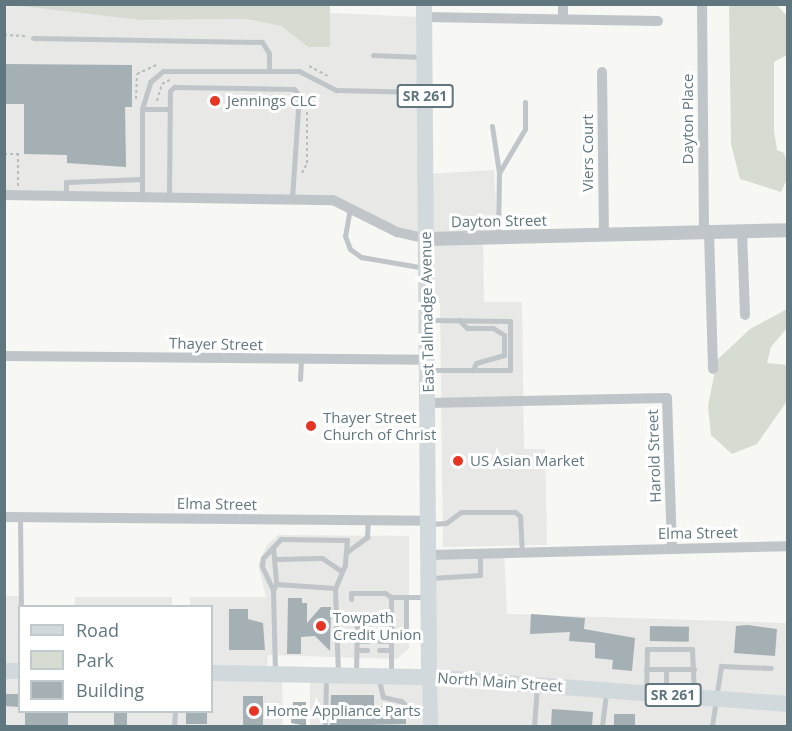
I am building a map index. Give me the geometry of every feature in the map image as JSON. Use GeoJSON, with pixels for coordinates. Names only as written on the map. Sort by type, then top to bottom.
{"type":"FeatureCollection","features":[{"type":"Feature","properties":{"kind":"main road","name":"East Tallmadge Avenue"},"geometry":{"type":"LineString","coordinates":[[424,11],[430,726]]}},
{"type":"Feature","properties":{"kind":"main road","name":"North Main Street"},"geometry":{"type":"LineString","coordinates":[[213,673],[429,677],[788,704]]}},
{"type":"Feature","properties":{"kind":"street"},"geometry":{"type":"LineString","coordinates":[[563,4],[563,18]]}},
{"type":"Feature","properties":{"kind":"street","name":"Dayton Place"},"geometry":{"type":"LineString","coordinates":[[702,4],[707,233],[713,369]]}},
{"type":"Feature","properties":{"kind":"street"},"geometry":{"type":"LineString","coordinates":[[424,11],[658,21]]}},
{"type":"Feature","properties":{"kind":"street","name":"Viers Court"},"geometry":{"type":"LineString","coordinates":[[602,72],[604,235]]}},
{"type":"Feature","properties":{"kind":"street","name":"Dayton Street"},"geometry":{"type":"LineString","coordinates":[[4,195],[292,197],[333,200],[397,232],[427,239],[788,230]]}},
{"type":"Feature","properties":{"kind":"street"},"geometry":{"type":"LineString","coordinates":[[742,232],[745,315]]}},
{"type":"Feature","properties":{"kind":"street","name":"Thayer Street"},"geometry":{"type":"LineString","coordinates":[[4,356],[301,360],[428,365]]}},
{"type":"Feature","properties":{"kind":"street","name":"Harold Street"},"geometry":{"type":"LineString","coordinates":[[429,403],[667,398],[672,549]]}},
{"type":"Feature","properties":{"kind":"street","name":"Elma Street"},"geometry":{"type":"LineString","coordinates":[[4,517],[429,522]]}},
{"type":"Feature","properties":{"kind":"street","name":"Elma Street"},"geometry":{"type":"LineString","coordinates":[[429,555],[788,546]]}},
{"type":"Feature","properties":{"kind":"lane"},"geometry":{"type":"LineString","coordinates":[[33,38],[262,42],[269,53],[268,71]]}},
{"type":"Feature","properties":{"kind":"lane"},"geometry":{"type":"LineString","coordinates":[[373,55],[424,57]]}},
{"type":"Feature","properties":{"kind":"lane"},"geometry":{"type":"LineString","coordinates":[[142,195],[142,109],[150,82],[163,71],[306,72],[336,90],[424,92]]}},
{"type":"Feature","properties":{"kind":"lane"},"geometry":{"type":"LineString","coordinates":[[169,196],[168,96],[174,87],[294,89],[300,105],[292,170],[292,197]]}},
{"type":"Feature","properties":{"kind":"lane"},"geometry":{"type":"LineString","coordinates":[[499,173],[525,129],[525,102]]}},
{"type":"Feature","properties":{"kind":"lane"},"geometry":{"type":"LineString","coordinates":[[142,109],[168,109]]}},
{"type":"Feature","properties":{"kind":"lane"},"geometry":{"type":"LineString","coordinates":[[492,126],[499,173],[498,237]]}},
{"type":"Feature","properties":{"kind":"lane"},"geometry":{"type":"LineString","coordinates":[[66,195],[66,182],[142,179]]}},
{"type":"Feature","properties":{"kind":"lane"},"geometry":{"type":"LineString","coordinates":[[350,208],[345,236],[350,249],[361,257],[427,268]]}},
{"type":"Feature","properties":{"kind":"lane"},"geometry":{"type":"LineString","coordinates":[[427,320],[510,321],[510,370],[472,370],[428,365]]}},
{"type":"Feature","properties":{"kind":"lane"},"geometry":{"type":"LineString","coordinates":[[459,320],[467,328],[493,328],[504,335],[504,355],[476,363],[472,370]]}},
{"type":"Feature","properties":{"kind":"lane"},"geometry":{"type":"LineString","coordinates":[[300,380],[301,360]]}},
{"type":"Feature","properties":{"kind":"lane"},"geometry":{"type":"LineString","coordinates":[[429,522],[446,523],[461,512],[515,512],[520,516],[522,553]]}},
{"type":"Feature","properties":{"kind":"lane"},"geometry":{"type":"LineString","coordinates":[[20,517],[21,605]]}},
{"type":"Feature","properties":{"kind":"lane"},"geometry":{"type":"LineString","coordinates":[[348,551],[367,537],[368,520]]}},
{"type":"Feature","properties":{"kind":"lane"},"geometry":{"type":"LineString","coordinates":[[275,674],[273,590],[262,566],[263,558],[281,539],[347,540],[348,551],[335,588],[332,674],[325,726]]}},
{"type":"Feature","properties":{"kind":"lane"},"geometry":{"type":"LineString","coordinates":[[273,547],[276,584],[273,590]]}},
{"type":"Feature","properties":{"kind":"lane"},"geometry":{"type":"LineString","coordinates":[[429,578],[480,575],[480,554]]}},
{"type":"Feature","properties":{"kind":"lane"},"geometry":{"type":"LineString","coordinates":[[275,560],[322,558],[341,570]]}},
{"type":"Feature","properties":{"kind":"lane"},"geometry":{"type":"LineString","coordinates":[[276,584],[335,588]]}},
{"type":"Feature","properties":{"kind":"lane"},"geometry":{"type":"LineString","coordinates":[[351,599],[351,593],[385,593],[391,597],[428,597]]}},
{"type":"Feature","properties":{"kind":"lane"},"geometry":{"type":"LineString","coordinates":[[391,597],[391,650],[383,697],[401,701],[411,709],[430,710]]}},
{"type":"Feature","properties":{"kind":"lane"},"geometry":{"type":"LineString","coordinates":[[406,597],[406,639]]}},
{"type":"Feature","properties":{"kind":"lane"},"geometry":{"type":"LineString","coordinates":[[356,675],[355,626],[368,632]]}},
{"type":"Feature","properties":{"kind":"lane"},"geometry":{"type":"LineString","coordinates":[[379,632],[391,632]]}},
{"type":"Feature","properties":{"kind":"lane"},"geometry":{"type":"LineString","coordinates":[[379,641],[428,639]]}},
{"type":"Feature","properties":{"kind":"lane"},"geometry":{"type":"LineString","coordinates":[[357,641],[368,641]]}},
{"type":"Feature","properties":{"kind":"lane"},"geometry":{"type":"LineString","coordinates":[[646,693],[647,649],[692,649],[694,697]]}},
{"type":"Feature","properties":{"kind":"lane"},"geometry":{"type":"LineString","coordinates":[[357,650],[367,650]]}},
{"type":"Feature","properties":{"kind":"lane"},"geometry":{"type":"LineString","coordinates":[[379,650],[391,650]]}},
{"type":"Feature","properties":{"kind":"lane"},"geometry":{"type":"LineString","coordinates":[[712,726],[713,699],[725,664],[771,668]]}},
{"type":"Feature","properties":{"kind":"lane"},"geometry":{"type":"LineString","coordinates":[[646,669],[694,669]]}},
{"type":"Feature","properties":{"kind":"lane"},"geometry":{"type":"LineString","coordinates":[[666,669],[666,694]]}},
{"type":"Feature","properties":{"kind":"lane"},"geometry":{"type":"LineString","coordinates":[[534,726],[537,685]]}},
{"type":"Feature","properties":{"kind":"lane"},"geometry":{"type":"LineString","coordinates":[[602,726],[607,690]]}},
{"type":"Feature","properties":{"kind":"path"},"geometry":{"type":"LineString","coordinates":[[4,35],[33,38]]}},
{"type":"Feature","properties":{"kind":"path"},"geometry":{"type":"LineString","coordinates":[[4,154],[19,154],[18,183]]}},
{"type":"Feature","properties":{"kind":"shaded area","name":"Jennings CLC"},"geometry":{"type":"Polygon","coordinates":[[[24,5],[140,20],[246,19],[281,26],[308,47],[330,47],[330,13],[420,17],[426,174],[494,170],[498,237],[483,238],[484,302],[522,302],[524,449],[545,449],[547,545],[443,547],[440,303],[427,303],[427,239],[333,200],[5,195],[5,7],[24,5]]]}},
{"type":"Feature","properties":{"kind":"shaded area"},"geometry":{"type":"Polygon","coordinates":[[[278,535],[409,536],[409,648],[397,659],[268,655],[267,673],[282,674],[283,726],[5,725],[5,596],[21,596],[21,605],[18,605],[18,713],[213,713],[213,605],[190,605],[190,597],[266,597],[258,565],[267,545],[278,535]]]}},
{"type":"Feature","properties":{"kind":"shaded area"},"geometry":{"type":"Polygon","coordinates":[[[504,553],[507,614],[787,623],[787,726],[310,726],[310,674],[429,677],[429,555],[504,553]]]}},
{"type":"Feature","properties":{"kind":"shaded area"},"geometry":{"type":"Polygon","coordinates":[[[75,597],[172,597],[172,605],[75,605],[75,597]]]}},
{"type":"Feature","properties":{"kind":"green space"},"geometry":{"type":"Polygon","coordinates":[[[5,4],[330,5],[330,47],[308,47],[281,26],[246,19],[140,20],[5,4]]]}},
{"type":"Feature","properties":{"kind":"green space"},"geometry":{"type":"Polygon","coordinates":[[[729,5],[777,5],[787,16],[787,55],[774,62],[774,131],[777,150],[784,153],[787,163],[787,179],[781,192],[740,179],[731,144],[729,5]]]}},
{"type":"Feature","properties":{"kind":"green space"},"geometry":{"type":"Polygon","coordinates":[[[787,309],[787,328],[771,347],[767,363],[787,365],[787,401],[757,444],[732,454],[711,435],[708,406],[717,360],[750,329],[787,309]]]}},
{"type":"Feature","properties":{"kind":"building"},"geometry":{"type":"Polygon","coordinates":[[[4,64],[132,65],[132,107],[125,107],[126,167],[67,163],[67,155],[24,154],[24,104],[4,104],[4,64]]]}},
{"type":"Feature","properties":{"kind":"building","name":"Towpath Credit Union"},"geometry":{"type":"Polygon","coordinates":[[[288,598],[302,598],[302,603],[307,603],[307,623],[321,607],[331,607],[330,651],[315,636],[301,637],[301,654],[287,654],[288,598]]]}},
{"type":"Feature","properties":{"kind":"building"},"geometry":{"type":"Polygon","coordinates":[[[229,609],[248,609],[248,619],[263,623],[265,650],[229,650],[229,609]]]}},
{"type":"Feature","properties":{"kind":"building"},"geometry":{"type":"Polygon","coordinates":[[[531,614],[585,618],[584,629],[635,638],[632,671],[612,669],[613,660],[595,658],[595,643],[569,641],[570,632],[530,634],[531,614]]]}},
{"type":"Feature","properties":{"kind":"building"},"geometry":{"type":"Polygon","coordinates":[[[747,625],[777,629],[775,656],[734,653],[736,626],[747,625]]]}},
{"type":"Feature","properties":{"kind":"building"},"geometry":{"type":"Polygon","coordinates":[[[650,626],[689,627],[689,642],[650,641],[650,626]]]}},
{"type":"Feature","properties":{"kind":"building"},"geometry":{"type":"Polygon","coordinates":[[[4,694],[18,694],[18,707],[4,706],[4,694]]]}},
{"type":"Feature","properties":{"kind":"building"},"geometry":{"type":"Polygon","coordinates":[[[331,695],[374,695],[374,706],[382,706],[382,714],[406,714],[406,724],[330,726],[331,695]]]}},
{"type":"Feature","properties":{"kind":"building","name":"Home Appliance Parts"},"geometry":{"type":"Polygon","coordinates":[[[243,696],[263,696],[263,726],[243,726],[243,696]]]}},
{"type":"Feature","properties":{"kind":"building"},"geometry":{"type":"Polygon","coordinates":[[[293,702],[306,702],[306,726],[291,723],[293,702]]]}},
{"type":"Feature","properties":{"kind":"building"},"geometry":{"type":"Polygon","coordinates":[[[552,709],[593,712],[592,726],[551,726],[552,709]]]}},
{"type":"Feature","properties":{"kind":"building"},"geometry":{"type":"Polygon","coordinates":[[[25,713],[68,713],[68,726],[25,726],[25,713]]]}},
{"type":"Feature","properties":{"kind":"building"},"geometry":{"type":"Polygon","coordinates":[[[114,713],[127,713],[127,726],[114,726],[114,713]]]}},
{"type":"Feature","properties":{"kind":"building"},"geometry":{"type":"Polygon","coordinates":[[[186,713],[207,713],[207,724],[186,724],[186,713]]]}},
{"type":"Feature","properties":{"kind":"building"},"geometry":{"type":"Polygon","coordinates":[[[614,714],[635,714],[635,726],[614,726],[614,714]]]}},
{"type":"Feature","properties":{"kind":"place","name":"Jennings CLC"},"geometry":{"type":"Point","coordinates":[215,101]}},
{"type":"Feature","properties":{"kind":"place","name":"Thayer Street Church of Christ"},"geometry":{"type":"Point","coordinates":[311,426]}},
{"type":"Feature","properties":{"kind":"place","name":"US Asian Market"},"geometry":{"type":"Point","coordinates":[458,461]}},
{"type":"Feature","properties":{"kind":"place","name":"Towpath Credit Union"},"geometry":{"type":"Point","coordinates":[321,626]}},
{"type":"Feature","properties":{"kind":"place","name":"Home Appliance Parts"},"geometry":{"type":"Point","coordinates":[254,711]}}]}
